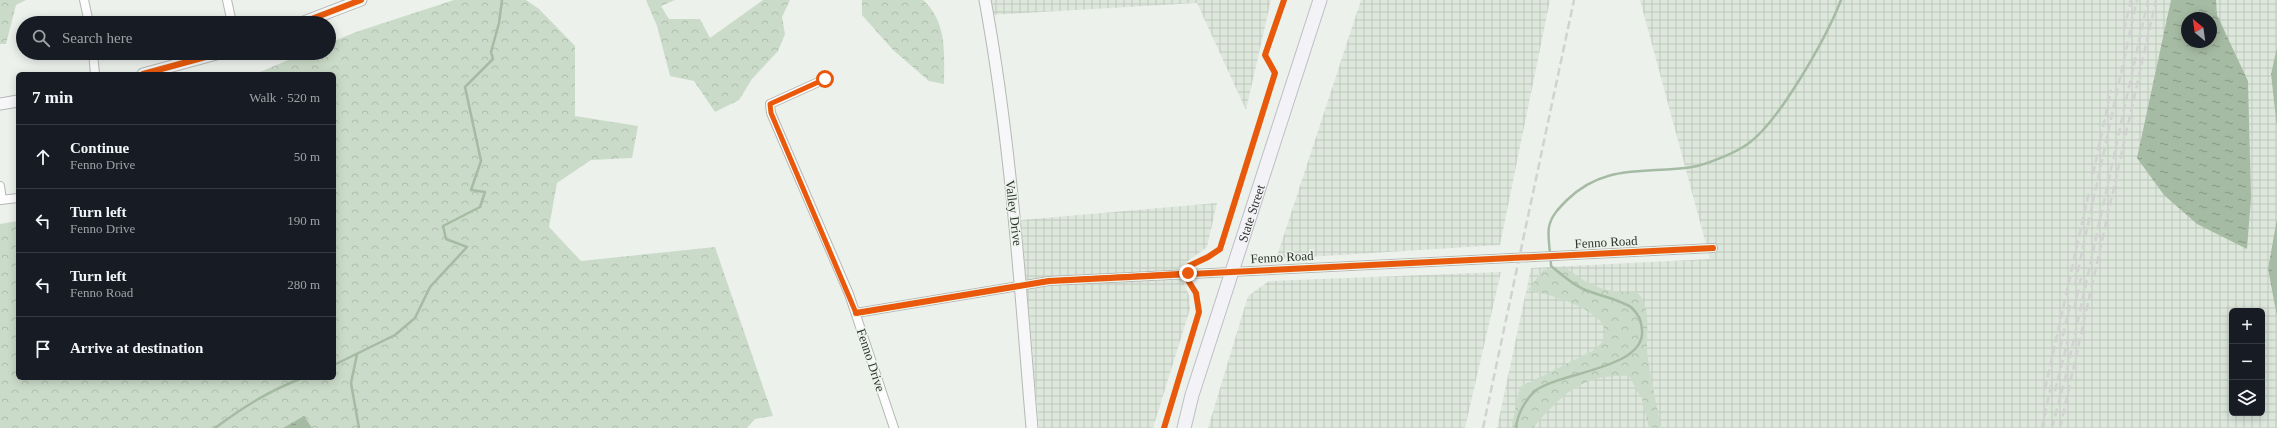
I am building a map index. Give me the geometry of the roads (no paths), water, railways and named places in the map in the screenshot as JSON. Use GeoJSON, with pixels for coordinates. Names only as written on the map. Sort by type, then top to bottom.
{"type":"FeatureCollection","features":[{"type":"Feature","properties":{"kind":"main road","name":"State Street"},"geometry":{"type":"LineString","coordinates":[[1184,428],[1192,395],[1320,0]]}},
{"type":"Feature","properties":{"kind":"street"},"geometry":{"type":"LineString","coordinates":[[84,0],[87,16]]}},
{"type":"Feature","properties":{"kind":"street"},"geometry":{"type":"LineString","coordinates":[[227,0],[230,16]]}},
{"type":"Feature","properties":{"kind":"street"},"geometry":{"type":"LineString","coordinates":[[319,16],[361,0]]}},
{"type":"Feature","properties":{"kind":"street","name":"Valley Drive"},"geometry":{"type":"LineString","coordinates":[[985,0],[996,69],[1017,234],[1032,428]]}},
{"type":"Feature","properties":{"kind":"street"},"geometry":{"type":"LineString","coordinates":[[94,60],[95,72]]}},
{"type":"Feature","properties":{"kind":"street"},"geometry":{"type":"LineString","coordinates":[[150,72],[194,60]]}},
{"type":"Feature","properties":{"kind":"street","name":"Fenno Drive"},"geometry":{"type":"LineString","coordinates":[[825,79],[770,104],[771,113],[856,313],[894,428]]}},
{"type":"Feature","properties":{"kind":"street"},"geometry":{"type":"LineString","coordinates":[[0,104],[16,101]]}},
{"type":"Feature","properties":{"kind":"street"},"geometry":{"type":"LineString","coordinates":[[0,186],[1,200],[16,198]]}},
{"type":"Feature","properties":{"kind":"street","name":"Fenno Road"},"geometry":{"type":"LineString","coordinates":[[856,313],[1049,281],[1460,259],[1519,259],[1713,248]]}},
{"type":"Feature","properties":{"kind":"water"},"geometry":{"type":"Polygon","coordinates":[[[2171,0],[2216,0],[2217,12],[2181,12],[2181,48],[2217,48],[2217,15],[2248,81],[2251,198],[2247,249],[2197,224],[2164,195],[2137,158],[2171,0]]]}},
{"type":"Feature","properties":{"kind":"water"},"geometry":{"type":"Polygon","coordinates":[[[2277,47],[2277,129],[2271,74],[2277,47]]]}},
{"type":"Feature","properties":{"kind":"water"},"geometry":{"type":"Polygon","coordinates":[[[2277,218],[2277,317],[2268,269],[2277,218]]]}},
{"type":"Feature","properties":{"kind":"water"},"geometry":{"type":"Polygon","coordinates":[[[304,416],[312,428],[283,428],[304,416]]]}},
{"type":"Feature","properties":{"kind":"waterway"},"geometry":{"type":"LineString","coordinates":[[336,364],[395,335],[415,318],[430,287],[467,247],[446,239],[443,226],[480,207],[485,192],[471,190],[481,161],[465,87],[493,59],[491,52],[499,23],[502,0]]}},
{"type":"Feature","properties":{"kind":"waterway"},"geometry":{"type":"LineString","coordinates":[[1516,428],[1522,408],[1535,391],[1562,379],[1599,368],[1616,361],[1630,353],[1640,343],[1642,330],[1641,323],[1632,308],[1622,302],[1579,287],[1551,266],[1549,231],[1550,223],[1556,212],[1581,188],[1596,180],[1626,172],[1697,166],[1718,159],[1743,147],[1756,137],[1770,122],[1785,102],[1813,58],[1841,0]]}},
{"type":"Feature","properties":{"kind":"waterway"},"geometry":{"type":"LineString","coordinates":[[357,354],[351,383],[359,428]]}},
{"type":"Feature","properties":{"kind":"waterway"},"geometry":{"type":"LineString","coordinates":[[215,428],[257,400],[298,380]]}},
{"type":"Feature","properties":{"kind":"railway"},"geometry":{"type":"LineString","coordinates":[[1483,428],[1574,0]]}},
{"type":"Feature","properties":{"kind":"railway"},"geometry":{"type":"LineString","coordinates":[[2124,30],[2131,0]]}},
{"type":"Feature","properties":{"kind":"railway"},"geometry":{"type":"LineString","coordinates":[[2075,284],[2137,0]]}},
{"type":"Feature","properties":{"kind":"railway"},"geometry":{"type":"LineString","coordinates":[[2052,428],[2066,375],[2148,0]]}},
{"type":"Feature","properties":{"kind":"railway"},"geometry":{"type":"LineString","coordinates":[[2060,428],[2156,0]]}},
{"type":"Feature","properties":{"kind":"railway"},"geometry":{"type":"LineString","coordinates":[[2093,174],[2111,90]]}},
{"type":"Feature","properties":{"kind":"railway"},"geometry":{"type":"LineString","coordinates":[[2045,389],[2089,192]]}},
{"type":"Feature","properties":{"kind":"railway"},"geometry":{"type":"LineString","coordinates":[[2074,309],[2081,278]]}},
{"type":"Feature","properties":{"kind":"railway"},"geometry":{"type":"LineString","coordinates":[[2060,348],[2071,301]]}},
{"type":"Feature","properties":{"kind":"railway"},"geometry":{"type":"LineString","coordinates":[[2055,391],[2068,340]]}},
{"type":"Feature","properties":{"kind":"railway"},"geometry":{"type":"LineString","coordinates":[[2042,428],[2052,381]]}}]}
